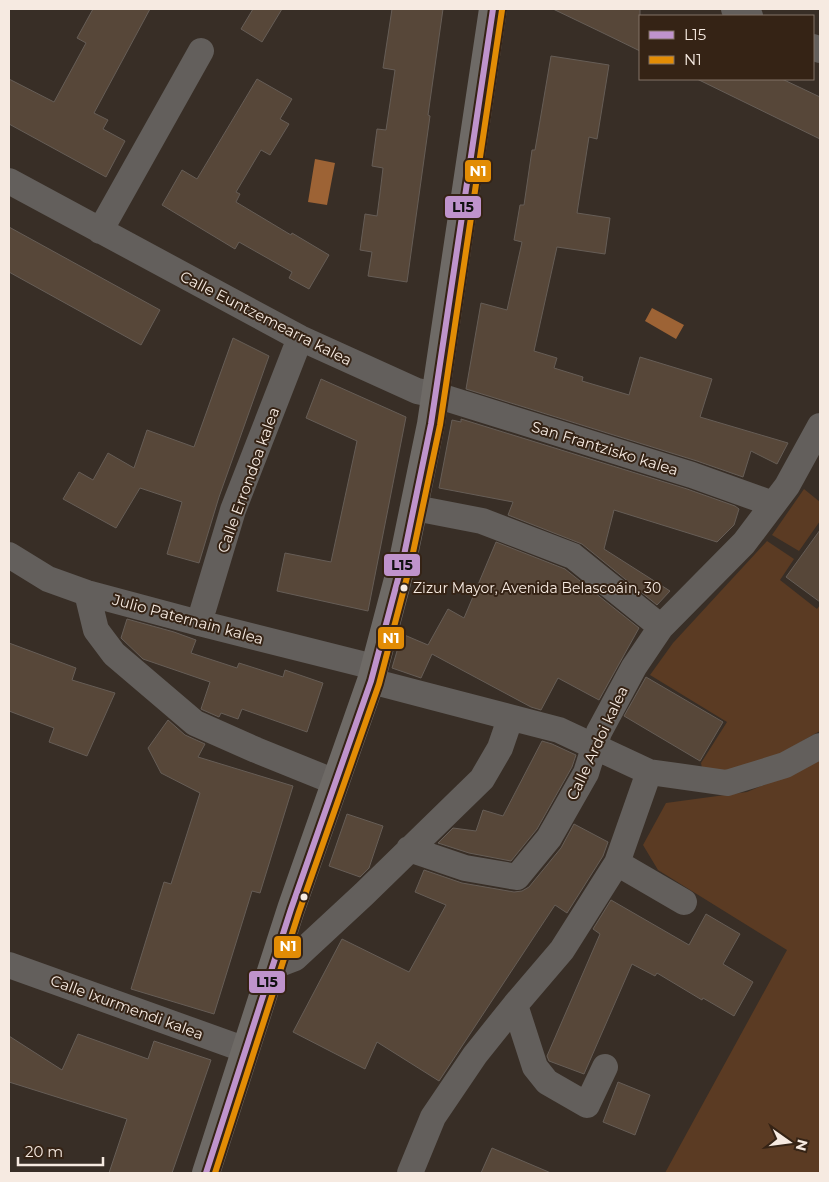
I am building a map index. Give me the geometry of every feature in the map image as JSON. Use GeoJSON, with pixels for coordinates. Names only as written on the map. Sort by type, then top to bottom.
{"type":"FeatureCollection","features":[{"type":"Feature","properties":{"kind":"street"},"geometry":{"type":"LineString","coordinates":[[206,1173],[291,909],[373,674],[403,560],[415,508],[436,395],[493,9]]}},
{"type":"Feature","properties":{"kind":"street"},"geometry":{"type":"LineString","coordinates":[[734,9],[748,15]]}},
{"type":"Feature","properties":{"kind":"street"},"geometry":{"type":"LineString","coordinates":[[100,231],[201,51]]}},
{"type":"Feature","properties":{"kind":"street","name":"Calle Euntzemearra kalea"},"geometry":{"type":"LineString","coordinates":[[9,181],[300,338],[417,391],[436,395]]}},
{"type":"Feature","properties":{"kind":"street","name":"Calle Errondoa kalea"},"geometry":{"type":"LineString","coordinates":[[199,623],[234,510],[300,338]]}},
{"type":"Feature","properties":{"kind":"street","name":"San Frantzisko kalea"},"geometry":{"type":"LineString","coordinates":[[436,395],[692,475],[773,504]]}},
{"type":"Feature","properties":{"kind":"street","name":"Calle Ardoi kalea"},"geometry":{"type":"LineString","coordinates":[[409,849],[465,868],[517,877],[549,838],[586,773],[599,732],[634,667],[661,627],[744,543],[786,486],[820,428]]}},
{"type":"Feature","properties":{"kind":"street"},"geometry":{"type":"LineString","coordinates":[[415,508],[482,521],[573,556],[661,627]]}},
{"type":"Feature","properties":{"kind":"street","name":"Julio Paternain kalea"},"geometry":{"type":"LineString","coordinates":[[9,555],[48,579],[87,593],[199,623],[373,674],[510,719],[559,730],[649,772],[727,784],[786,765],[820,746]]}},
{"type":"Feature","properties":{"kind":"street"},"geometry":{"type":"LineString","coordinates":[[87,593],[96,630],[114,654],[195,722],[256,750],[335,782]]}},
{"type":"Feature","properties":{"kind":"street"},"geometry":{"type":"LineString","coordinates":[[274,966],[295,958],[482,779],[500,748],[510,719]]}},
{"type":"Feature","properties":{"kind":"street"},"geometry":{"type":"LineString","coordinates":[[410,1173],[434,1117],[475,1055],[562,950],[617,863],[649,772]]}},
{"type":"Feature","properties":{"kind":"street"},"geometry":{"type":"LineString","coordinates":[[617,863],[684,902]]}},
{"type":"Feature","properties":{"kind":"street","name":"Calle Ixurmendi kalea"},"geometry":{"type":"LineString","coordinates":[[9,965],[246,1050]]}},
{"type":"Feature","properties":{"kind":"street"},"geometry":{"type":"LineString","coordinates":[[515,1005],[535,1067],[547,1082],[587,1105],[605,1067]]}},
{"type":"Feature","properties":{"kind":"shaded area"},"geometry":{"type":"Polygon","coordinates":[[[315,159],[335,163],[327,205],[308,202],[315,159]]]}},
{"type":"Feature","properties":{"kind":"shaded area"},"geometry":{"type":"Polygon","coordinates":[[[652,308],[684,325],[676,339],[645,321],[652,308]]]}},
{"type":"Feature","properties":{"kind":"shaded area"},"geometry":{"type":"Polygon","coordinates":[[[804,489],[820,502],[820,521],[799,551],[772,535],[804,489]]]}},
{"type":"Feature","properties":{"kind":"shaded area"},"geometry":{"type":"Polygon","coordinates":[[[767,541],[794,559],[780,580],[817,609],[820,605],[820,731],[778,754],[749,767],[718,771],[702,768],[701,763],[727,722],[650,675],[673,643],[767,541]]]}},
{"type":"Feature","properties":{"kind":"shaded area"},"geometry":{"type":"Polygon","coordinates":[[[820,760],[820,1173],[665,1173],[787,950],[658,870],[643,845],[666,803],[747,792],[820,760]]]}},
{"type":"Feature","properties":{"kind":"building"},"geometry":{"type":"Polygon","coordinates":[[[93,9],[150,9],[94,113],[108,120],[103,129],[125,141],[106,177],[9,124],[9,79],[54,102],[86,43],[77,38],[93,9]]]}},
{"type":"Feature","properties":{"kind":"building"},"geometry":{"type":"Polygon","coordinates":[[[253,9],[282,9],[262,42],[241,29],[253,9]]]}},
{"type":"Feature","properties":{"kind":"building"},"geometry":{"type":"Polygon","coordinates":[[[392,9],[443,9],[407,282],[368,276],[372,252],[360,250],[365,214],[377,216],[383,168],[372,166],[377,129],[386,130],[395,70],[383,68],[392,9]]]}},
{"type":"Feature","properties":{"kind":"building"},"geometry":{"type":"Polygon","coordinates":[[[553,9],[640,9],[639,51],[553,9]]]}},
{"type":"Feature","properties":{"kind":"building"},"geometry":{"type":"Polygon","coordinates":[[[551,56],[609,65],[597,139],[589,137],[577,213],[610,218],[605,254],[557,247],[534,351],[557,358],[554,368],[583,377],[582,381],[629,395],[640,357],[712,379],[700,417],[788,443],[777,464],[751,451],[743,477],[466,389],[481,303],[507,310],[522,242],[514,240],[520,205],[524,205],[532,150],[535,150],[551,56]]]}},
{"type":"Feature","properties":{"kind":"building"},"geometry":{"type":"Polygon","coordinates":[[[257,79],[292,99],[280,119],[289,124],[270,155],[261,150],[236,192],[240,194],[236,202],[329,255],[309,289],[289,278],[292,272],[239,242],[235,249],[162,205],[182,170],[197,179],[257,79]]]}},
{"type":"Feature","properties":{"kind":"building"},"geometry":{"type":"Polygon","coordinates":[[[699,80],[784,80],[820,97],[820,139],[699,80]]]}},
{"type":"Feature","properties":{"kind":"building"},"geometry":{"type":"Polygon","coordinates":[[[9,227],[160,310],[141,345],[9,272],[9,227]]]}},
{"type":"Feature","properties":{"kind":"building"},"geometry":{"type":"Polygon","coordinates":[[[233,338],[269,356],[219,497],[199,563],[167,554],[182,502],[140,488],[116,528],[63,499],[79,472],[93,480],[108,453],[134,468],[147,430],[194,447],[233,338]]]}},
{"type":"Feature","properties":{"kind":"building"},"geometry":{"type":"Polygon","coordinates":[[[321,379],[406,417],[368,611],[277,591],[285,553],[331,562],[357,441],[306,418],[321,379]]]}},
{"type":"Feature","properties":{"kind":"building"},"geometry":{"type":"Polygon","coordinates":[[[461,419],[687,489],[735,506],[739,509],[734,525],[717,542],[614,510],[604,549],[670,591],[657,605],[582,544],[508,515],[513,502],[439,488],[452,420],[461,422],[461,419]]]}},
{"type":"Feature","properties":{"kind":"building"},"geometry":{"type":"Polygon","coordinates":[[[820,530],[820,602],[786,577],[820,530]]]}},
{"type":"Feature","properties":{"kind":"building"},"geometry":{"type":"Polygon","coordinates":[[[496,542],[565,569],[639,628],[599,700],[558,678],[541,710],[531,707],[432,654],[421,678],[392,668],[402,634],[428,645],[448,609],[464,618],[496,542]]]}},
{"type":"Feature","properties":{"kind":"building"},"geometry":{"type":"Polygon","coordinates":[[[127,619],[196,640],[191,653],[237,668],[239,663],[283,677],[285,670],[323,683],[307,732],[242,709],[238,719],[221,713],[219,717],[201,709],[210,682],[143,659],[121,638],[127,619]]]}},
{"type":"Feature","properties":{"kind":"building"},"geometry":{"type":"Polygon","coordinates":[[[9,643],[76,668],[72,680],[115,693],[87,756],[49,742],[54,728],[9,711],[9,643]]]}},
{"type":"Feature","properties":{"kind":"building"},"geometry":{"type":"Polygon","coordinates":[[[646,677],[723,722],[700,761],[624,716],[646,677]]]}},
{"type":"Feature","properties":{"kind":"building"},"geometry":{"type":"Polygon","coordinates":[[[168,720],[185,735],[205,744],[198,757],[293,786],[260,893],[252,891],[214,1014],[131,989],[164,882],[171,884],[200,793],[161,773],[148,748],[168,720]]]}},
{"type":"Feature","properties":{"kind":"building"},"geometry":{"type":"Polygon","coordinates":[[[542,741],[576,755],[572,767],[537,829],[511,861],[469,853],[438,843],[453,828],[476,831],[483,810],[503,816],[542,741]]]}},
{"type":"Feature","properties":{"kind":"building"},"geometry":{"type":"Polygon","coordinates":[[[347,814],[383,826],[369,868],[360,877],[329,866],[347,814]]]}},
{"type":"Feature","properties":{"kind":"building"},"geometry":{"type":"Polygon","coordinates":[[[574,824],[608,842],[603,856],[567,913],[555,905],[439,1081],[377,1042],[365,1069],[293,1032],[342,939],[409,972],[446,905],[415,892],[424,870],[462,883],[514,892],[522,891],[529,887],[561,848],[574,824]]]}},
{"type":"Feature","properties":{"kind":"building"},"geometry":{"type":"Polygon","coordinates":[[[611,900],[689,945],[706,914],[740,934],[723,964],[753,982],[734,1016],[703,998],[702,1000],[657,973],[655,976],[632,964],[584,1074],[549,1061],[547,1056],[600,934],[593,929],[611,900]]]}},
{"type":"Feature","properties":{"kind":"building"},"geometry":{"type":"Polygon","coordinates":[[[78,1034],[148,1059],[154,1041],[211,1060],[172,1173],[109,1173],[127,1119],[9,1082],[9,1036],[62,1070],[78,1034]]]}},
{"type":"Feature","properties":{"kind":"building"},"geometry":{"type":"Polygon","coordinates":[[[618,1082],[650,1095],[635,1135],[603,1122],[618,1082]]]}},
{"type":"Feature","properties":{"kind":"building"},"geometry":{"type":"Polygon","coordinates":[[[492,1148],[551,1173],[481,1173],[492,1148]]]}},
{"type":"Feature","properties":{"kind":"transit line","name":"L15"},"geometry":{"type":"LineString","coordinates":[[206,1173],[291,909],[371,681],[403,560],[431,424],[493,9]]}},
{"type":"Feature","properties":{"kind":"transit line","name":"N1"},"geometry":{"type":"LineString","coordinates":[[215,1173],[299,912],[379,684],[411,562],[440,425],[502,10]]}},
{"type":"Feature","properties":{"kind":"place","name":"Zizur Mayor, Avenida Belascoáin, 30"},"geometry":{"type":"Point","coordinates":[404,588]}}]}
